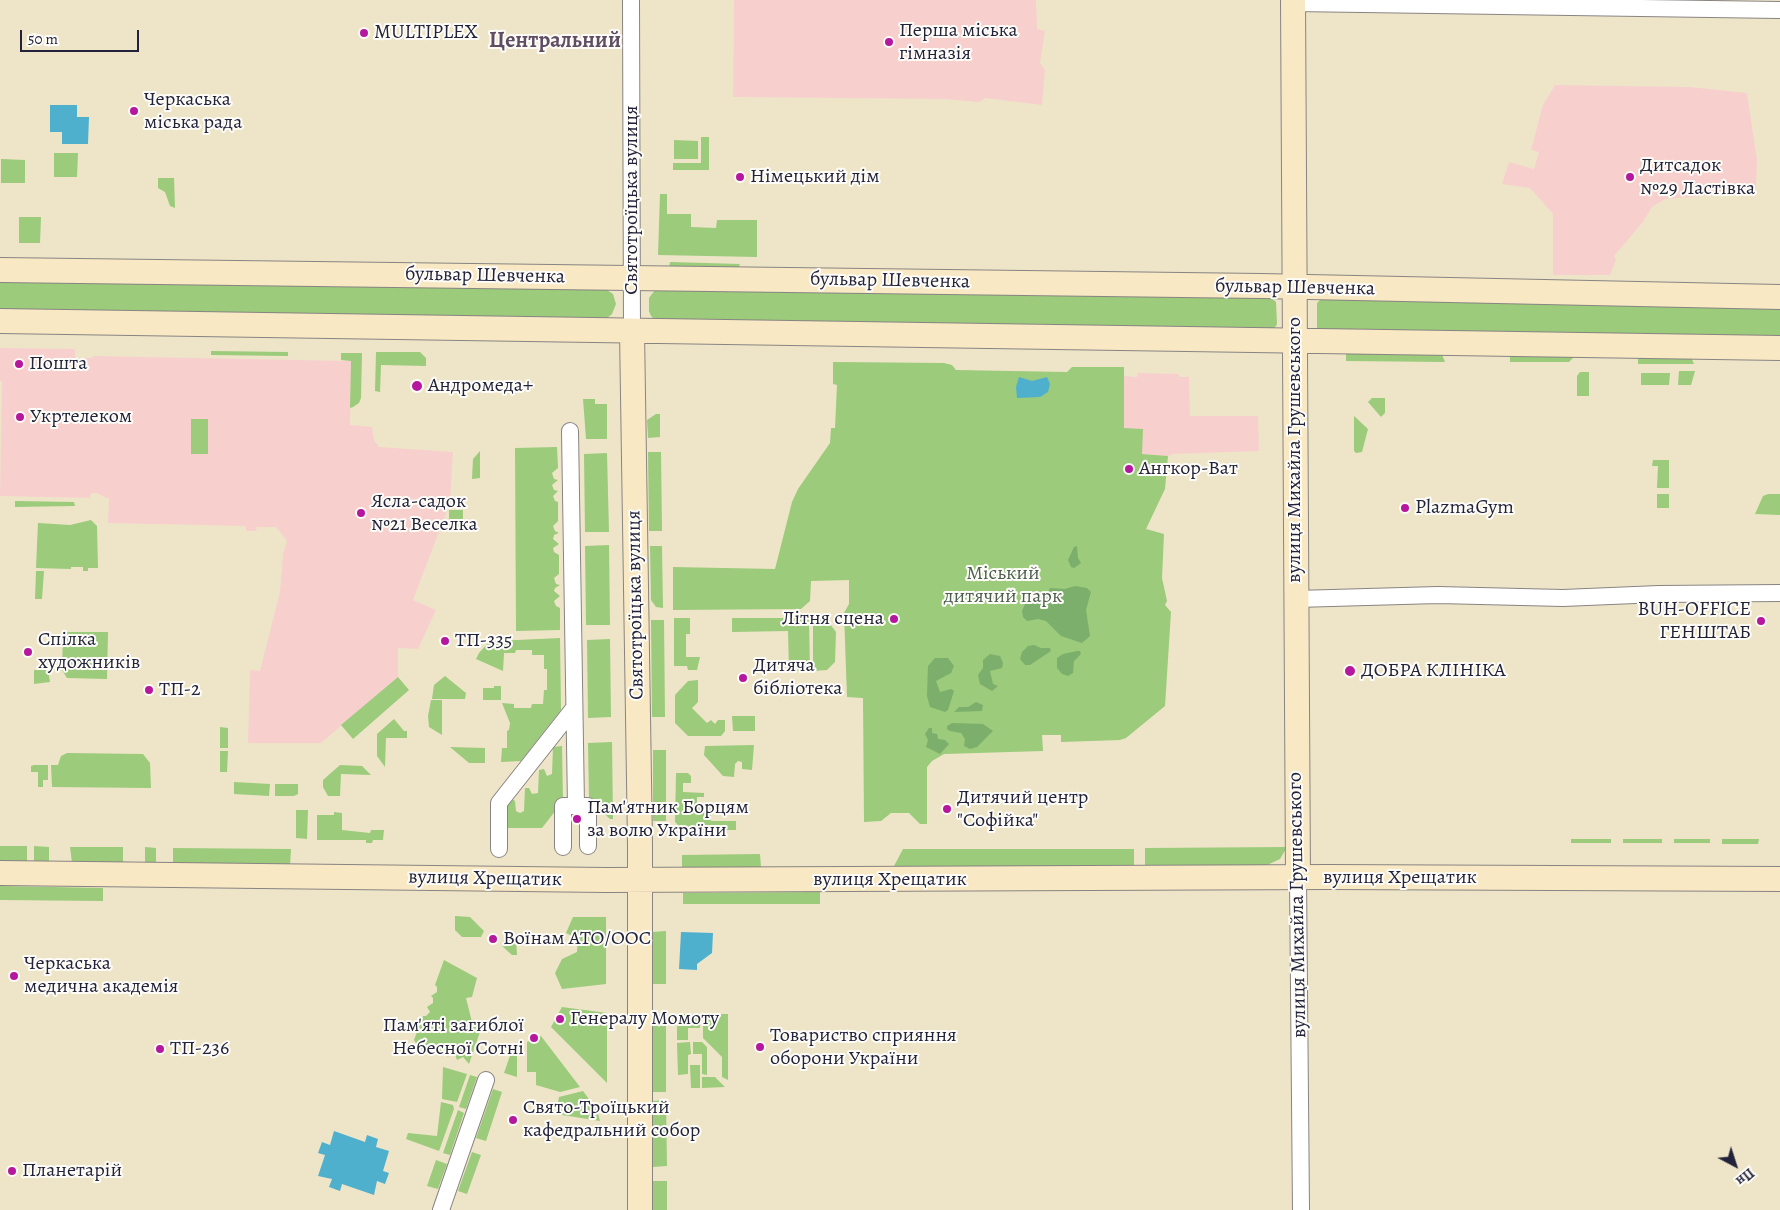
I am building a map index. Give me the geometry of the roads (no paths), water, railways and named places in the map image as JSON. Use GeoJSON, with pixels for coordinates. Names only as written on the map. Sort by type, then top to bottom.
{"type":"FeatureCollection","features":[{"type":"Feature","properties":{"kind":"main road","name":"вулиця Михайла Грушевського"},"geometry":{"type":"LineString","coordinates":[[1293,2],[1298,878]]}},
{"type":"Feature","properties":{"kind":"main road","name":"бульвар Шевченка"},"geometry":{"type":"LineString","coordinates":[[0,270],[1294,287],[1780,297]]}},
{"type":"Feature","properties":{"kind":"main road"},"geometry":{"type":"LineString","coordinates":[[0,321],[1780,348]]}},
{"type":"Feature","properties":{"kind":"main road","name":"Святотроїцька вулиця"},"geometry":{"type":"LineString","coordinates":[[632,331],[639,880],[640,1210]]}},
{"type":"Feature","properties":{"kind":"main road","name":"вулиця Хрещатик"},"geometry":{"type":"LineString","coordinates":[[0,874],[639,880],[1780,879]]}},
{"type":"Feature","properties":{"kind":"street","name":"Святотроїцька вулиця"},"geometry":{"type":"LineString","coordinates":[[631,0],[632,331]]}},
{"type":"Feature","properties":{"kind":"street"},"geometry":{"type":"LineString","coordinates":[[1293,2],[1780,10]]}},
{"type":"Feature","properties":{"kind":"street"},"geometry":{"type":"LineString","coordinates":[[570,431],[576,806]]}},
{"type":"Feature","properties":{"kind":"street","name":"вулиця Михайла Грушевського"},"geometry":{"type":"LineString","coordinates":[[1296,599],[1438,595],[1563,598],[1659,594],[1780,593]]}},
{"type":"Feature","properties":{"kind":"street"},"geometry":{"type":"LineString","coordinates":[[499,849],[499,803],[574,708]]}},
{"type":"Feature","properties":{"kind":"street"},"geometry":{"type":"LineString","coordinates":[[563,847],[563,806],[588,806],[588,846]]}},
{"type":"Feature","properties":{"kind":"street","name":"вулиця Михайла Грушевського"},"geometry":{"type":"LineString","coordinates":[[1298,878],[1301,1210]]}},
{"type":"Feature","properties":{"kind":"street"},"geometry":{"type":"LineString","coordinates":[[441,1210],[486,1080]]}},
{"type":"Feature","properties":{"kind":"water"},"geometry":{"type":"Polygon","coordinates":[[[50,105],[77,105],[77,117],[89,117],[88,144],[62,144],[62,132],[50,132],[50,105]]]}},
{"type":"Feature","properties":{"kind":"water"},"geometry":{"type":"Polygon","coordinates":[[[1019,377],[1032,381],[1047,377],[1050,384],[1048,392],[1040,397],[1017,398],[1016,387],[1019,377]]]}},
{"type":"Feature","properties":{"kind":"water"},"geometry":{"type":"Polygon","coordinates":[[[681,932],[713,933],[712,953],[697,964],[697,970],[679,969],[681,932]]]}},
{"type":"Feature","properties":{"kind":"water"},"geometry":{"type":"Polygon","coordinates":[[[334,1131],[365,1142],[367,1135],[378,1139],[376,1147],[389,1151],[383,1171],[389,1173],[385,1184],[377,1181],[374,1195],[342,1184],[340,1191],[329,1187],[332,1179],[318,1176],[325,1155],[318,1153],[322,1142],[330,1145],[334,1131]]]}},
{"type":"Feature","properties":{"kind":"place","name":"MULTIPLEX"},"geometry":{"type":"Point","coordinates":[364,33]}},
{"type":"Feature","properties":{"kind":"place","name":"Перша міська гімназія"},"geometry":{"type":"Point","coordinates":[889,42]}},
{"type":"Feature","properties":{"kind":"place","name":"Черкаська міська рада"},"geometry":{"type":"Point","coordinates":[134,111]}},
{"type":"Feature","properties":{"kind":"place","name":"Німецький дім"},"geometry":{"type":"Point","coordinates":[740,177]}},
{"type":"Feature","properties":{"kind":"place","name":"Дитсадок №29 Ластівка"},"geometry":{"type":"Point","coordinates":[1630,177]}},
{"type":"Feature","properties":{"kind":"place","name":"Пошта"},"geometry":{"type":"Point","coordinates":[19,364]}},
{"type":"Feature","properties":{"kind":"place","name":"Андромеда+"},"geometry":{"type":"Point","coordinates":[417,386]}},
{"type":"Feature","properties":{"kind":"place","name":"Укртелеком"},"geometry":{"type":"Point","coordinates":[20,417]}},
{"type":"Feature","properties":{"kind":"place","name":"Ангкор-Ват"},"geometry":{"type":"Point","coordinates":[1129,469]}},
{"type":"Feature","properties":{"kind":"place","name":"PlazmaGym"},"geometry":{"type":"Point","coordinates":[1405,508]}},
{"type":"Feature","properties":{"kind":"place","name":"Ясла-садок №21 Веселка"},"geometry":{"type":"Point","coordinates":[361,513]}},
{"type":"Feature","properties":{"kind":"place","name":"Літня сцена"},"geometry":{"type":"Point","coordinates":[894,619]}},
{"type":"Feature","properties":{"kind":"place","name":"BUH-OFFICE ГЕНШТАБ"},"geometry":{"type":"Point","coordinates":[1761,621]}},
{"type":"Feature","properties":{"kind":"place","name":"ТП-335"},"geometry":{"type":"Point","coordinates":[445,641]}},
{"type":"Feature","properties":{"kind":"place","name":"Спілка художників"},"geometry":{"type":"Point","coordinates":[28,652]}},
{"type":"Feature","properties":{"kind":"place","name":"ДОБРА КЛІНІКА"},"geometry":{"type":"Point","coordinates":[1350,671]}},
{"type":"Feature","properties":{"kind":"place","name":"Дитяча бібліотека"},"geometry":{"type":"Point","coordinates":[743,678]}},
{"type":"Feature","properties":{"kind":"place","name":"ТП-2"},"geometry":{"type":"Point","coordinates":[149,690]}},
{"type":"Feature","properties":{"kind":"place","name":"Дитячий центр \"Софійка\""},"geometry":{"type":"Point","coordinates":[947,809]}},
{"type":"Feature","properties":{"kind":"place","name":"Пам'ятник Борцям за волю України"},"geometry":{"type":"Point","coordinates":[577,819]}},
{"type":"Feature","properties":{"kind":"place","name":"Воїнам АТО/ООС"},"geometry":{"type":"Point","coordinates":[493,939]}},
{"type":"Feature","properties":{"kind":"place","name":"Черкаська медична академія"},"geometry":{"type":"Point","coordinates":[14,976]}},
{"type":"Feature","properties":{"kind":"place","name":"Генералу Момоту"},"geometry":{"type":"Point","coordinates":[560,1019]}},
{"type":"Feature","properties":{"kind":"place","name":"Пам'яті загиблої Небесної Сотні"},"geometry":{"type":"Point","coordinates":[534,1038]}},
{"type":"Feature","properties":{"kind":"place","name":"Товариство сприяння оборони України"},"geometry":{"type":"Point","coordinates":[760,1047]}},
{"type":"Feature","properties":{"kind":"place","name":"ТП-236"},"geometry":{"type":"Point","coordinates":[160,1049]}},
{"type":"Feature","properties":{"kind":"place","name":"Свято-Троїцький кафедральний собор"},"geometry":{"type":"Point","coordinates":[513,1120]}},
{"type":"Feature","properties":{"kind":"place","name":"Планетарій"},"geometry":{"type":"Point","coordinates":[12,1171]}},
{"type":"Feature","properties":{"kind":"district","name":"Центральний"},"geometry":{"type":"Point","coordinates":[555,42]}},
{"type":"Feature","properties":{"kind":"park label","name":"Міський дитячий парк"},"geometry":{"type":"Point","coordinates":[1003,586]}}]}
